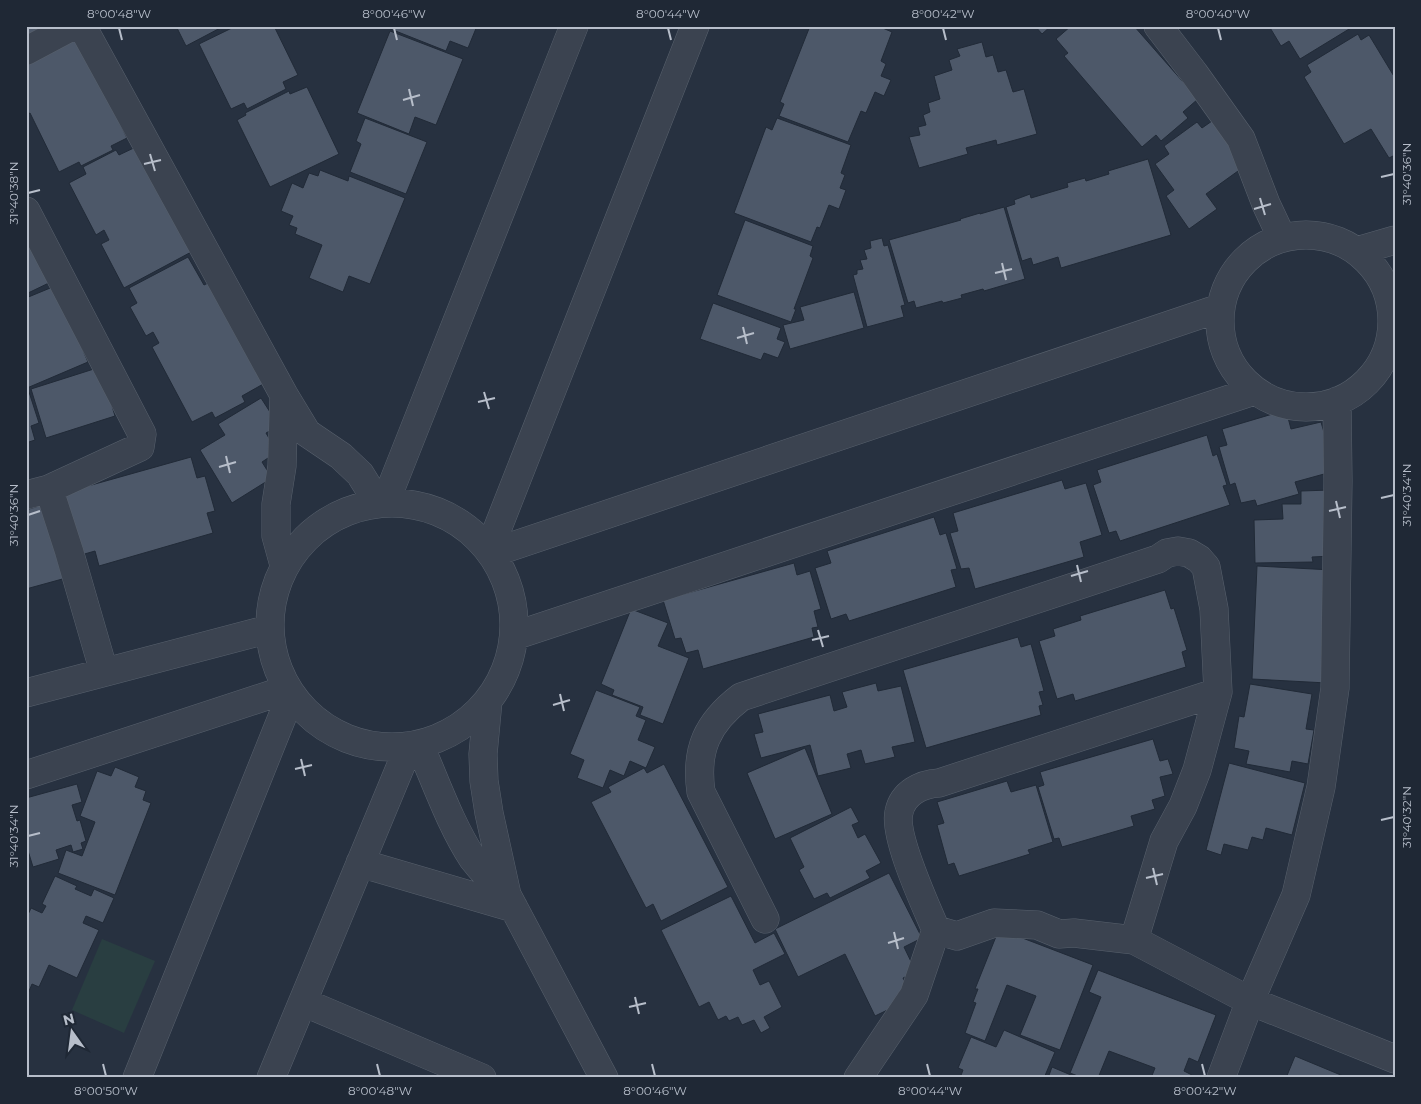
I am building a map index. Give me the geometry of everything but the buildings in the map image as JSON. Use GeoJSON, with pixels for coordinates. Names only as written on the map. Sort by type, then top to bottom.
{"type":"FeatureCollection","features":[{"type":"Feature","properties":{"kind":"street"},"geometry":{"type":"LineString","coordinates":[[26,51],[73,26]]}},
{"type":"Feature","properties":{"kind":"street"},"geometry":{"type":"LineString","coordinates":[[82,26],[284,396],[307,433],[342,456],[360,474],[382,503]]}},
{"type":"Feature","properties":{"kind":"street"},"geometry":{"type":"LineString","coordinates":[[382,503],[574,26]]}},
{"type":"Feature","properties":{"kind":"street"},"geometry":{"type":"LineString","coordinates":[[490,551],[695,26]]}},
{"type":"Feature","properties":{"kind":"street"},"geometry":{"type":"LineString","coordinates":[[1158,26],[1241,139],[1266,204],[1282,238]]}},
{"type":"Feature","properties":{"kind":"street"},"geometry":{"type":"LineString","coordinates":[[26,211],[142,434],[140,447],[37,492],[69,551],[104,672]]}},
{"type":"Feature","properties":{"kind":"street"},"geometry":{"type":"LineString","coordinates":[[1302,234],[1340,241],[1357,251],[1372,264],[1383,280],[1390,299],[1393,318],[1393,338],[1384,358],[1372,376],[1356,391],[1337,401],[1316,406],[1294,407],[1273,401],[1254,391],[1240,378],[1222,345],[1219,326],[1220,308],[1225,289],[1235,271],[1248,257],[1264,245],[1282,238],[1302,234]]}},
{"type":"Feature","properties":{"kind":"street"},"geometry":{"type":"LineString","coordinates":[[1357,251],[1395,240]]}},
{"type":"Feature","properties":{"kind":"street"},"geometry":{"type":"LineString","coordinates":[[490,551],[1220,308]]}},
{"type":"Feature","properties":{"kind":"street"},"geometry":{"type":"LineString","coordinates":[[514,636],[1254,391]]}},
{"type":"Feature","properties":{"kind":"street"},"geometry":{"type":"LineString","coordinates":[[284,396],[282,466],[276,504],[276,536],[284,565]]}},
{"type":"Feature","properties":{"kind":"street"},"geometry":{"type":"LineString","coordinates":[[1221,1078],[1250,1001],[1296,895],[1321,787],[1335,688],[1338,481],[1337,401]]}},
{"type":"Feature","properties":{"kind":"street"},"geometry":{"type":"LineString","coordinates":[[382,503],[405,503],[443,513],[476,535],[490,551],[503,572],[511,593],[515,614],[510,660],[501,681],[488,701],[474,716],[457,728],[439,738],[414,745],[379,746],[364,744],[343,737],[323,726],[306,712],[290,692],[276,664],[272,650],[269,629],[270,607],[284,565],[298,546],[314,530],[355,508],[382,503]]}},
{"type":"Feature","properties":{"kind":"street"},"geometry":{"type":"LineString","coordinates":[[765,919],[701,792],[698,774],[700,756],[705,738],[720,715],[741,697],[1158,559],[1167,553],[1178,551],[1189,553],[1199,559],[1206,568],[1214,609],[1218,692],[1197,770],[1182,806],[1164,840],[1134,940]]}},
{"type":"Feature","properties":{"kind":"street"},"geometry":{"type":"LineString","coordinates":[[26,693],[269,629]]}},
{"type":"Feature","properties":{"kind":"street"},"geometry":{"type":"LineString","coordinates":[[26,774],[290,692]]}},
{"type":"Feature","properties":{"kind":"street"},"geometry":{"type":"LineString","coordinates":[[136,1078],[290,692]]}},
{"type":"Feature","properties":{"kind":"street"},"geometry":{"type":"LineString","coordinates":[[858,1078],[914,995],[936,930],[915,880],[898,826],[899,812],[904,801],[911,793],[929,783],[939,783],[1218,692]]}},
{"type":"Feature","properties":{"kind":"street"},"geometry":{"type":"LineString","coordinates":[[488,701],[483,754],[484,780],[489,813],[511,902],[604,1078]]}},
{"type":"Feature","properties":{"kind":"street"},"geometry":{"type":"LineString","coordinates":[[271,1078],[360,863],[414,745]]}},
{"type":"Feature","properties":{"kind":"street"},"geometry":{"type":"LineString","coordinates":[[414,745],[458,832],[474,859],[511,902]]}},
{"type":"Feature","properties":{"kind":"street"},"geometry":{"type":"LineString","coordinates":[[360,863],[511,902]]}},
{"type":"Feature","properties":{"kind":"street"},"geometry":{"type":"LineString","coordinates":[[936,930],[957,936],[994,923],[1037,925],[1059,934],[1074,933],[1134,940],[1250,1001],[1395,1059]]}},
{"type":"Feature","properties":{"kind":"street"},"geometry":{"type":"LineString","coordinates":[[302,1002],[482,1078]]}},
{"type":"Feature","properties":{"kind":"green space"},"geometry":{"type":"Polygon","coordinates":[[[102,939],[155,961],[124,1033],[72,1010],[102,939]]]}}]}
